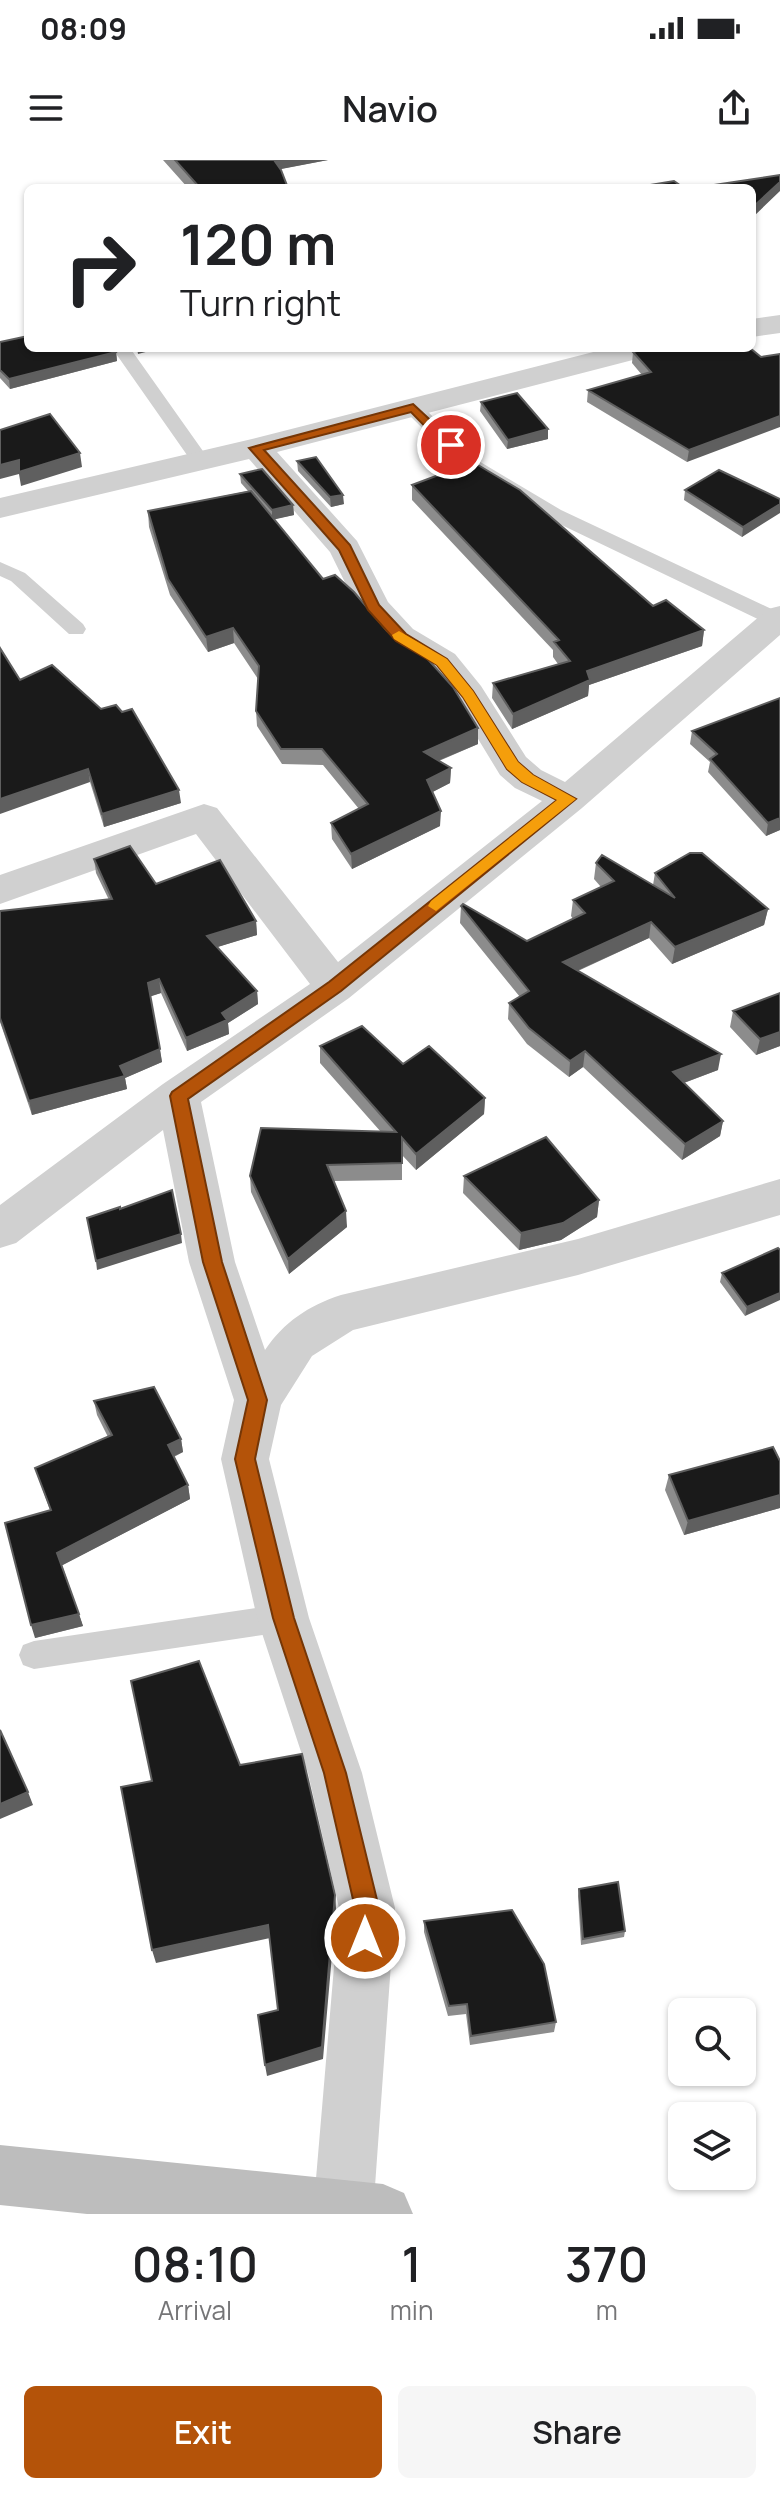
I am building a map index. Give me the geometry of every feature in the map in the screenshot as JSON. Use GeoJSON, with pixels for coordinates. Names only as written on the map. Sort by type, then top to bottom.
{"type":"FeatureCollection","features":[{"type":"Feature","properties":{"kind":"street"},"geometry":{"type":"LineString","coordinates":[[756,327],[780,324]]}},
{"type":"Feature","properties":{"kind":"street"},"geometry":{"type":"LineString","coordinates":[[0,508],[256,448],[630,352]]}},
{"type":"Feature","properties":{"kind":"street"},"geometry":{"type":"LineString","coordinates":[[256,448],[345,548],[373,607],[401,637],[442,662],[468,694],[513,766],[528,779],[569,799]]}},
{"type":"Feature","properties":{"kind":"street"},"geometry":{"type":"LineString","coordinates":[[2,1225],[178,1096],[335,987],[569,799],[778,618]]}},
{"type":"Feature","properties":{"kind":"street"},"geometry":{"type":"LineString","coordinates":[[0,890],[204,817],[335,987]]}},
{"type":"Feature","properties":{"kind":"street"},"geometry":{"type":"LineString","coordinates":[[178,1096],[212,1262],[258,1400]]}},
{"type":"Feature","properties":{"kind":"street"},"geometry":{"type":"LineString","coordinates":[[0,2175],[357,2213],[367,1908],[335,1773],[283,1618],[245,1459],[258,1400],[296,1342],[341,1314],[578,1257],[780,1197]]}},
{"type":"Feature","properties":{"kind":"lane"},"geometry":{"type":"LineString","coordinates":[[124,352],[201,461]]}},
{"type":"Feature","properties":{"kind":"lane"},"geometry":{"type":"LineString","coordinates":[[413,408],[470,464],[542,507],[778,618]]}},
{"type":"Feature","properties":{"kind":"lane"},"geometry":{"type":"LineString","coordinates":[[0,568],[18,577],[76,629]]}},
{"type":"Feature","properties":{"kind":"lane"},"geometry":{"type":"LineString","coordinates":[[34,1655],[283,1618]]}},
{"type":"Feature","properties":{"kind":"building"},"geometry":{"type":"Polygon","coordinates":[[[175,160],[274,160],[286,184],[196,184],[175,160]]]}},
{"type":"Feature","properties":{"kind":"building"},"geometry":{"type":"Polygon","coordinates":[[[780,175],[780,182],[756,204],[756,184],[720,184],[780,175]]]}},
{"type":"Feature","properties":{"kind":"building"},"geometry":{"type":"Polygon","coordinates":[[[24,337],[24,352],[116,352],[9,379],[0,370],[0,342],[24,337]]]}},
{"type":"Feature","properties":{"kind":"building"},"geometry":{"type":"Polygon","coordinates":[[[633,352],[755,352],[761,357],[780,354],[780,416],[689,450],[588,390],[651,372],[633,352]]]}},
{"type":"Feature","properties":{"kind":"building"},"geometry":{"type":"Polygon","coordinates":[[[517,393],[548,429],[508,440],[481,402],[517,393]]]}},
{"type":"Feature","properties":{"kind":"building"},"geometry":{"type":"Polygon","coordinates":[[[50,414],[80,453],[19,472],[19,460],[0,465],[0,430],[50,414]]]}},
{"type":"Feature","properties":{"kind":"building"},"geometry":{"type":"Polygon","coordinates":[[[316,457],[343,495],[330,497],[297,461],[316,457]]]}},
{"type":"Feature","properties":{"kind":"building"},"geometry":{"type":"Polygon","coordinates":[[[473,462],[520,490],[653,606],[666,600],[704,630],[587,671],[590,680],[513,714],[493,683],[570,661],[554,642],[559,640],[412,485],[473,462]]]}},
{"type":"Feature","properties":{"kind":"building"},"geometry":{"type":"Polygon","coordinates":[[[262,469],[293,505],[272,510],[240,474],[262,469]]]}},
{"type":"Feature","properties":{"kind":"building"},"geometry":{"type":"Polygon","coordinates":[[[719,470],[780,499],[780,504],[743,527],[685,490],[719,470]]]}},
{"type":"Feature","properties":{"kind":"building"},"geometry":{"type":"Polygon","coordinates":[[[251,491],[323,579],[335,575],[387,631],[424,655],[453,687],[478,728],[424,752],[451,768],[427,780],[441,811],[351,854],[331,823],[368,804],[322,749],[281,749],[256,711],[259,666],[233,628],[206,637],[168,579],[148,511],[251,491]]]}},
{"type":"Feature","properties":{"kind":"building"},"geometry":{"type":"Polygon","coordinates":[[[0,648],[20,680],[52,665],[101,709],[116,705],[122,712],[132,709],[179,790],[102,814],[88,769],[0,799],[0,648]]]}},
{"type":"Feature","properties":{"kind":"building"},"geometry":{"type":"Polygon","coordinates":[[[780,698],[780,818],[768,823],[710,759],[717,754],[692,731],[780,698]]]}},
{"type":"Feature","properties":{"kind":"building"},"geometry":{"type":"Polygon","coordinates":[[[130,846],[156,884],[220,860],[256,921],[207,936],[257,991],[222,1013],[227,1020],[186,1038],[159,979],[148,983],[160,1049],[120,1066],[125,1076],[29,1101],[0,1018],[0,911],[112,899],[94,859],[130,846]]]}},
{"type":"Feature","properties":{"kind":"building"},"geometry":{"type":"Polygon","coordinates":[[[690,853],[702,853],[768,909],[675,947],[651,922],[563,962],[721,1054],[673,1072],[723,1121],[685,1144],[585,1051],[570,1061],[529,1028],[509,1003],[529,991],[461,906],[463,904],[527,941],[585,913],[573,900],[614,881],[596,863],[602,855],[675,898],[655,873],[690,853]]]}},
{"type":"Feature","properties":{"kind":"building"},"geometry":{"type":"Polygon","coordinates":[[[780,993],[780,1032],[760,1039],[733,1011],[780,993]]]}},
{"type":"Feature","properties":{"kind":"building"},"geometry":{"type":"Polygon","coordinates":[[[362,1026],[403,1064],[429,1046],[485,1098],[416,1154],[402,1138],[402,1163],[327,1165],[346,1211],[288,1259],[250,1176],[261,1128],[396,1132],[320,1046],[362,1026]]]}},
{"type":"Feature","properties":{"kind":"building"},"geometry":{"type":"Polygon","coordinates":[[[546,1137],[599,1200],[563,1223],[521,1233],[464,1176],[546,1137]]]}},
{"type":"Feature","properties":{"kind":"building"},"geometry":{"type":"Polygon","coordinates":[[[172,1190],[181,1234],[96,1261],[87,1218],[172,1190]]]}},
{"type":"Feature","properties":{"kind":"building"},"geometry":{"type":"Polygon","coordinates":[[[778,1248],[780,1293],[747,1307],[722,1273],[778,1248]]]}},
{"type":"Feature","properties":{"kind":"building"},"geometry":{"type":"Polygon","coordinates":[[[154,1387],[181,1439],[168,1445],[188,1485],[57,1553],[79,1614],[31,1625],[5,1523],[51,1510],[35,1468],[112,1435],[94,1401],[154,1387]]]}},
{"type":"Feature","properties":{"kind":"building"},"geometry":{"type":"Polygon","coordinates":[[[773,1447],[780,1461],[780,1495],[688,1521],[669,1475],[773,1447]]]}},
{"type":"Feature","properties":{"kind":"building"},"geometry":{"type":"Polygon","coordinates":[[[199,1661],[240,1765],[302,1754],[335,1895],[322,2047],[265,2065],[258,2015],[278,2010],[268,1925],[152,1950],[121,1787],[152,1781],[131,1681],[199,1661]]]}},
{"type":"Feature","properties":{"kind":"building"},"geometry":{"type":"Polygon","coordinates":[[[0,1730],[28,1792],[0,1804],[0,1730]]]}},
{"type":"Feature","properties":{"kind":"building"},"geometry":{"type":"Polygon","coordinates":[[[618,1882],[625,1931],[583,1939],[579,1889],[618,1882]]]}},
{"type":"Feature","properties":{"kind":"building"},"geometry":{"type":"Polygon","coordinates":[[[512,1910],[544,1964],[556,2022],[471,2036],[467,2004],[449,2006],[424,1921],[512,1910]]]}},
{"type":"Feature","properties":{"kind":"slow traffic"},"geometry":{"type":"LineString","coordinates":[[399,635],[442,662],[468,694],[513,766],[528,779],[569,799],[436,906]]}},
{"type":"Feature","properties":{"kind":"route"},"geometry":{"type":"LineString","coordinates":[[365,1938],[367,1908],[335,1773],[283,1618],[245,1459],[258,1400],[212,1262],[178,1096],[335,987],[569,799],[528,779],[513,766],[468,694],[442,662],[401,637],[373,607],[345,548],[256,448],[413,408],[451,445]]}}]}
